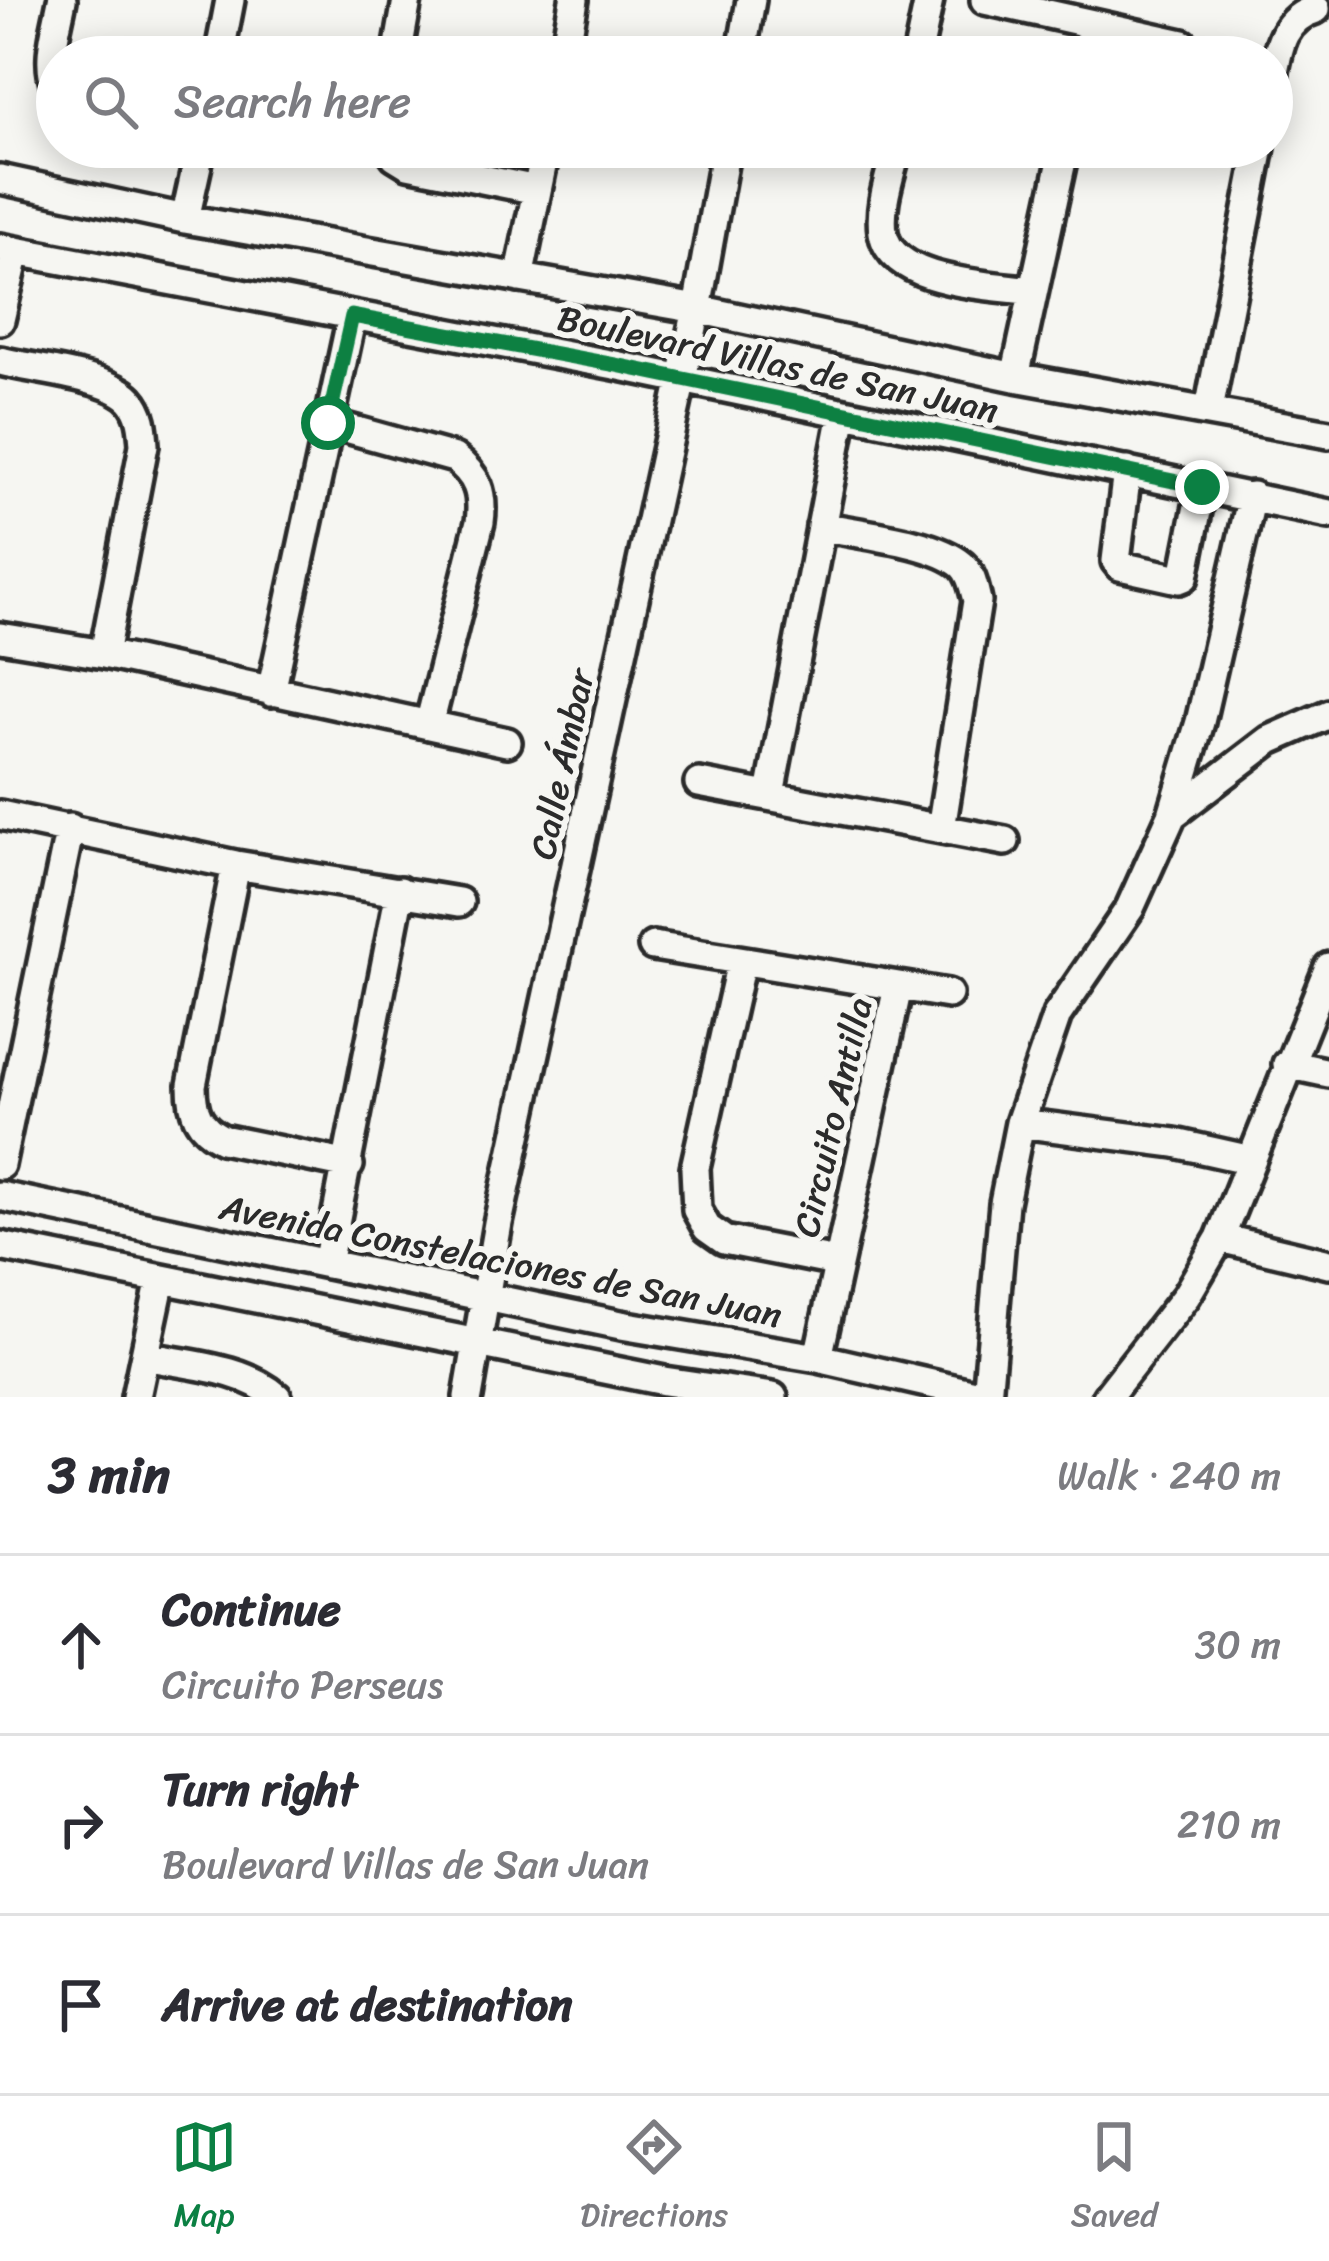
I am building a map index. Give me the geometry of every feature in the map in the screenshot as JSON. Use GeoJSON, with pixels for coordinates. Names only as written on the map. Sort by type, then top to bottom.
{"type":"FeatureCollection","features":[{"type":"Feature","properties":{"kind":"street"},"geometry":{"type":"LineString","coordinates":[[55,36],[62,0]]}},
{"type":"Feature","properties":{"kind":"street"},"geometry":{"type":"LineString","coordinates":[[223,36],[230,0]]}},
{"type":"Feature","properties":{"kind":"street"},"geometry":{"type":"LineString","coordinates":[[401,36],[407,0]]}},
{"type":"Feature","properties":{"kind":"street"},"geometry":{"type":"LineString","coordinates":[[568,36],[574,0]]}},
{"type":"Feature","properties":{"kind":"street"},"geometry":{"type":"LineString","coordinates":[[745,36],[751,0]]}},
{"type":"Feature","properties":{"kind":"street"},"geometry":{"type":"LineString","coordinates":[[921,36],[929,0]]}},
{"type":"Feature","properties":{"kind":"street"},"geometry":{"type":"LineString","coordinates":[[986,0],[1143,36]]}},
{"type":"Feature","properties":{"kind":"street"},"geometry":{"type":"LineString","coordinates":[[1283,36],[1293,19],[1316,9]]}},
{"type":"Feature","properties":{"kind":"street"},"geometry":{"type":"LineString","coordinates":[[1090,36],[1092,26]]}},
{"type":"Feature","properties":{"kind":"street"},"geometry":{"type":"LineString","coordinates":[[185,219],[196,168]]}},
{"type":"Feature","properties":{"kind":"street"},"geometry":{"type":"LineString","coordinates":[[428,168],[537,190]]}},
{"type":"Feature","properties":{"kind":"street"},"geometry":{"type":"LineString","coordinates":[[519,278],[542,168]]}},
{"type":"Feature","properties":{"kind":"street","name":"Calle Ámbar"},"geometry":{"type":"LineString","coordinates":[[468,1397],[498,1223],[682,380],[721,168]]}},
{"type":"Feature","properties":{"kind":"street"},"geometry":{"type":"LineString","coordinates":[[891,168],[883,236],[905,265],[928,274],[1033,291]]}},
{"type":"Feature","properties":{"kind":"street"},"geometry":{"type":"LineString","coordinates":[[1015,377],[1060,168]]}},
{"type":"Feature","properties":{"kind":"street"},"geometry":{"type":"LineString","coordinates":[[1209,410],[1256,168]]}},
{"type":"Feature","properties":{"kind":"street","name":"Boulevard Villas de San Juan"},"geometry":{"type":"LineString","coordinates":[[0,179],[185,219],[697,309],[1015,377],[1329,434]]}},
{"type":"Feature","properties":{"kind":"street"},"geometry":{"type":"LineString","coordinates":[[0,320],[8,250]]}},
{"type":"Feature","properties":{"kind":"street","name":"Boulevard Villas de San Juan"},"geometry":{"type":"LineString","coordinates":[[8,250],[682,380],[1329,514]]}},
{"type":"Feature","properties":{"kind":"street"},"geometry":{"type":"LineString","coordinates":[[272,692],[352,316]]}},
{"type":"Feature","properties":{"kind":"street"},"geometry":{"type":"LineString","coordinates":[[0,361],[112,387],[131,400],[142,421],[144,445],[104,654]]}},
{"type":"Feature","properties":{"kind":"street"},"geometry":{"type":"LineString","coordinates":[[770,794],[843,413]]}},
{"type":"Feature","properties":{"kind":"street"},"geometry":{"type":"LineString","coordinates":[[328,423],[454,458],[470,470],[479,486],[480,522],[429,725]]}},
{"type":"Feature","properties":{"kind":"street"},"geometry":{"type":"LineString","coordinates":[[1127,471],[1116,561],[1120,566],[1179,580],[1184,577],[1202,487]]}},
{"type":"Feature","properties":{"kind":"street"},"geometry":{"type":"LineString","coordinates":[[987,1397],[1004,1203],[1020,1123],[1057,1015],[1130,908],[1172,815],[1200,722],[1252,496]]}},
{"type":"Feature","properties":{"kind":"street"},"geometry":{"type":"LineString","coordinates":[[821,526],[944,556],[963,566],[972,580],[977,601],[941,829]]}},
{"type":"Feature","properties":{"kind":"street"},"geometry":{"type":"LineString","coordinates":[[0,637],[104,654],[507,742]]}},
{"type":"Feature","properties":{"kind":"street"},"geometry":{"type":"LineString","coordinates":[[1172,815],[1270,740],[1329,714]]}},
{"type":"Feature","properties":{"kind":"street"},"geometry":{"type":"LineString","coordinates":[[699,783],[1005,841]]}},
{"type":"Feature","properties":{"kind":"street"},"geometry":{"type":"LineString","coordinates":[[0,815],[236,865],[458,902]]}},
{"type":"Feature","properties":{"kind":"street"},"geometry":{"type":"LineString","coordinates":[[0,1165],[7,1096],[70,828]]}},
{"type":"Feature","properties":{"kind":"street"},"geometry":{"type":"LineString","coordinates":[[236,865],[192,1085],[192,1106],[207,1132],[222,1139],[350,1165]]}},
{"type":"Feature","properties":{"kind":"street"},"geometry":{"type":"LineString","coordinates":[[327,1264],[400,891]]}},
{"type":"Feature","properties":{"kind":"street"},"geometry":{"type":"LineString","coordinates":[[653,946],[741,962]]}},
{"type":"Feature","properties":{"kind":"street","name":"Circuito Antilla"},"geometry":{"type":"LineString","coordinates":[[836,1262],[724,1240],[707,1228],[697,1210],[694,1168],[741,962],[948,994]]}},
{"type":"Feature","properties":{"kind":"street"},"geometry":{"type":"LineString","coordinates":[[1106,1397],[1186,1296],[1220,1238],[1329,967]]}},
{"type":"Feature","properties":{"kind":"street","name":"Circuito Antilla"},"geometry":{"type":"LineString","coordinates":[[818,1358],[898,987]]}},
{"type":"Feature","properties":{"kind":"street"},"geometry":{"type":"LineString","coordinates":[[1287,1064],[1329,1072]]}},
{"type":"Feature","properties":{"kind":"street"},"geometry":{"type":"LineString","coordinates":[[1020,1123],[1175,1143],[1252,1160]]}},
{"type":"Feature","properties":{"kind":"street","name":"Avenida Constelaciones de San Juan"},"geometry":{"type":"LineString","coordinates":[[0,1196],[486,1298],[818,1358],[902,1388],[987,1397]]}},
{"type":"Feature","properties":{"kind":"street"},"geometry":{"type":"LineString","coordinates":[[1220,1238],[1329,1264]]}},
{"type":"Feature","properties":{"kind":"street"},"geometry":{"type":"LineString","coordinates":[[0,1246],[479,1341],[662,1389],[772,1397]]}},
{"type":"Feature","properties":{"kind":"street"},"geometry":{"type":"LineString","coordinates":[[136,1397],[161,1279]]}},
{"type":"Feature","properties":{"kind":"street"},"geometry":{"type":"LineString","coordinates":[[145,1356],[236,1375],[265,1386],[277,1397]]}},
{"type":"Feature","properties":{"kind":"route"},"geometry":{"type":"LineString","coordinates":[[328,423],[352,316],[616,365],[1202,487]]}}]}
